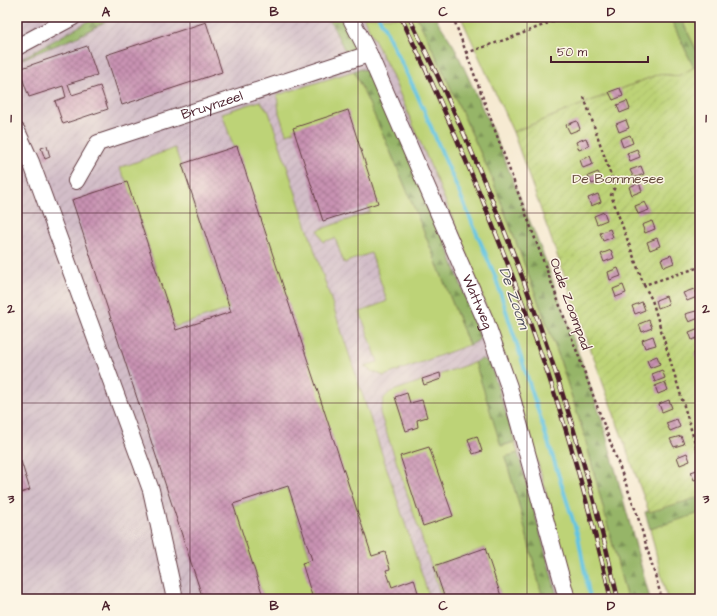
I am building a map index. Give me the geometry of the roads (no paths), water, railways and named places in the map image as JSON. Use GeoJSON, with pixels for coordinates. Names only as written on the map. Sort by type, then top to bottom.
{"type":"FeatureCollection","features":[{"type":"Feature","properties":{"kind":"street"},"geometry":{"type":"LineString","coordinates":[[17,48],[73,17]]}},
{"type":"Feature","properties":{"kind":"street","name":"Wattweg"},"geometry":{"type":"LineString","coordinates":[[350,17],[369,54],[486,322],[509,387],[568,599]]}},
{"type":"Feature","properties":{"kind":"street","name":"Bruynzeel"},"geometry":{"type":"LineString","coordinates":[[76,181],[98,143],[369,54]]}},
{"type":"Feature","properties":{"kind":"street"},"geometry":{"type":"LineString","coordinates":[[17,130],[33,169],[151,490],[175,599]]}},
{"type":"Feature","properties":{"kind":"waterway","name":"De Zoom"},"geometry":{"type":"LineString","coordinates":[[379,17],[416,92],[495,276],[578,536],[590,599]]}},
{"type":"Feature","properties":{"kind":"railway"},"geometry":{"type":"LineString","coordinates":[[401,17],[442,105],[480,193],[532,328],[574,458],[590,514],[611,599]]}},
{"type":"Feature","properties":{"kind":"railway"},"geometry":{"type":"LineString","coordinates":[[409,17],[443,87],[474,157],[504,229],[531,302],[579,449],[600,524],[618,599]]}},
{"type":"Feature","properties":{"kind":"park label","name":"De Bommesee"},"geometry":{"type":"Point","coordinates":[618,179]}}]}
